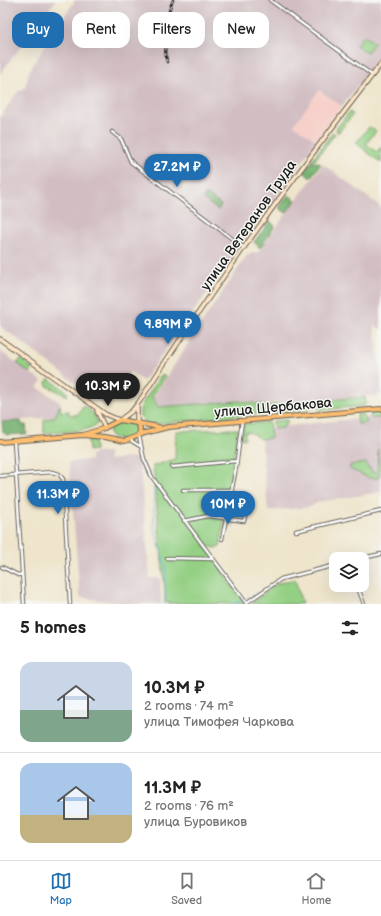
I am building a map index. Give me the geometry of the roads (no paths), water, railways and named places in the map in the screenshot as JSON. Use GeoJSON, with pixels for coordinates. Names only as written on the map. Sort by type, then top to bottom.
{"type":"FeatureCollection","features":[{"type":"Feature","properties":{"kind":"main road","name":"улица Ветеранов Труда"},"geometry":{"type":"LineString","coordinates":[[120,420],[132,411],[139,402],[243,248],[317,147],[381,64]]}},
{"type":"Feature","properties":{"kind":"main road"},"geometry":{"type":"LineString","coordinates":[[0,339],[108,416],[120,420],[168,427]]}},
{"type":"Feature","properties":{"kind":"main road"},"geometry":{"type":"LineString","coordinates":[[138,435],[140,430],[136,413],[139,402]]}},
{"type":"Feature","properties":{"kind":"main road"},"geometry":{"type":"LineString","coordinates":[[92,406],[102,417],[106,434],[111,438]]}},
{"type":"Feature","properties":{"kind":"main road","name":"улица Щербакова"},"geometry":{"type":"LineString","coordinates":[[168,427],[381,409]]}},
{"type":"Feature","properties":{"kind":"main road"},"geometry":{"type":"LineString","coordinates":[[96,432],[100,426],[102,417]]}},
{"type":"Feature","properties":{"kind":"main road"},"geometry":{"type":"LineString","coordinates":[[0,442],[83,435],[96,432],[120,420]]}},
{"type":"Feature","properties":{"kind":"main road"},"geometry":{"type":"LineString","coordinates":[[83,435],[111,438],[120,441],[130,440],[138,435],[168,427]]}},
{"type":"Feature","properties":{"kind":"street"},"geometry":{"type":"LineString","coordinates":[[270,0],[372,75]]}},
{"type":"Feature","properties":{"kind":"street"},"geometry":{"type":"LineString","coordinates":[[112,132],[121,139],[131,162],[243,248]]}},
{"type":"Feature","properties":{"kind":"street"},"geometry":{"type":"LineString","coordinates":[[222,539],[232,490],[242,421]]}},
{"type":"Feature","properties":{"kind":"street"},"geometry":{"type":"LineString","coordinates":[[138,435],[140,446],[152,477],[247,604],[281,579],[329,567]]}},
{"type":"Feature","properties":{"kind":"street"},"geometry":{"type":"LineString","coordinates":[[130,440],[136,442],[140,446]]}},
{"type":"Feature","properties":{"kind":"street"},"geometry":{"type":"LineString","coordinates":[[14,441],[24,604]]}},
{"type":"Feature","properties":{"kind":"street"},"geometry":{"type":"LineString","coordinates":[[172,467],[236,462]]}},
{"type":"Feature","properties":{"kind":"street"},"geometry":{"type":"LineString","coordinates":[[0,476],[52,472],[59,474],[63,480],[70,604]]}},
{"type":"Feature","properties":{"kind":"street"},"geometry":{"type":"LineString","coordinates":[[183,490],[232,490]]}},
{"type":"Feature","properties":{"kind":"street"},"geometry":{"type":"LineString","coordinates":[[184,521],[208,516],[244,521],[247,507]]}},
{"type":"Feature","properties":{"kind":"street"},"geometry":{"type":"LineString","coordinates":[[296,531],[381,511]]}},
{"type":"Feature","properties":{"kind":"street"},"geometry":{"type":"LineString","coordinates":[[369,557],[381,554]]}},
{"type":"Feature","properties":{"kind":"street"},"geometry":{"type":"LineString","coordinates":[[167,558],[213,559]]}},
{"type":"Feature","properties":{"kind":"street"},"geometry":{"type":"LineString","coordinates":[[0,566],[18,575],[22,574]]}},
{"type":"Feature","properties":{"kind":"street"},"geometry":{"type":"LineString","coordinates":[[360,592],[364,604]]}},
{"type":"Feature","properties":{"kind":"waterway"},"geometry":{"type":"LineString","coordinates":[[154,487],[154,529],[166,567],[164,604]]}},
{"type":"Feature","properties":{"kind":"waterway"},"geometry":{"type":"LineString","coordinates":[[246,599],[258,593]]}},
{"type":"Feature","properties":{"kind":"waterway"},"geometry":{"type":"LineString","coordinates":[[232,604],[242,600]]}},
{"type":"Feature","properties":{"kind":"railway"},"geometry":{"type":"LineString","coordinates":[[167,62],[165,31],[173,0]]}}]}
